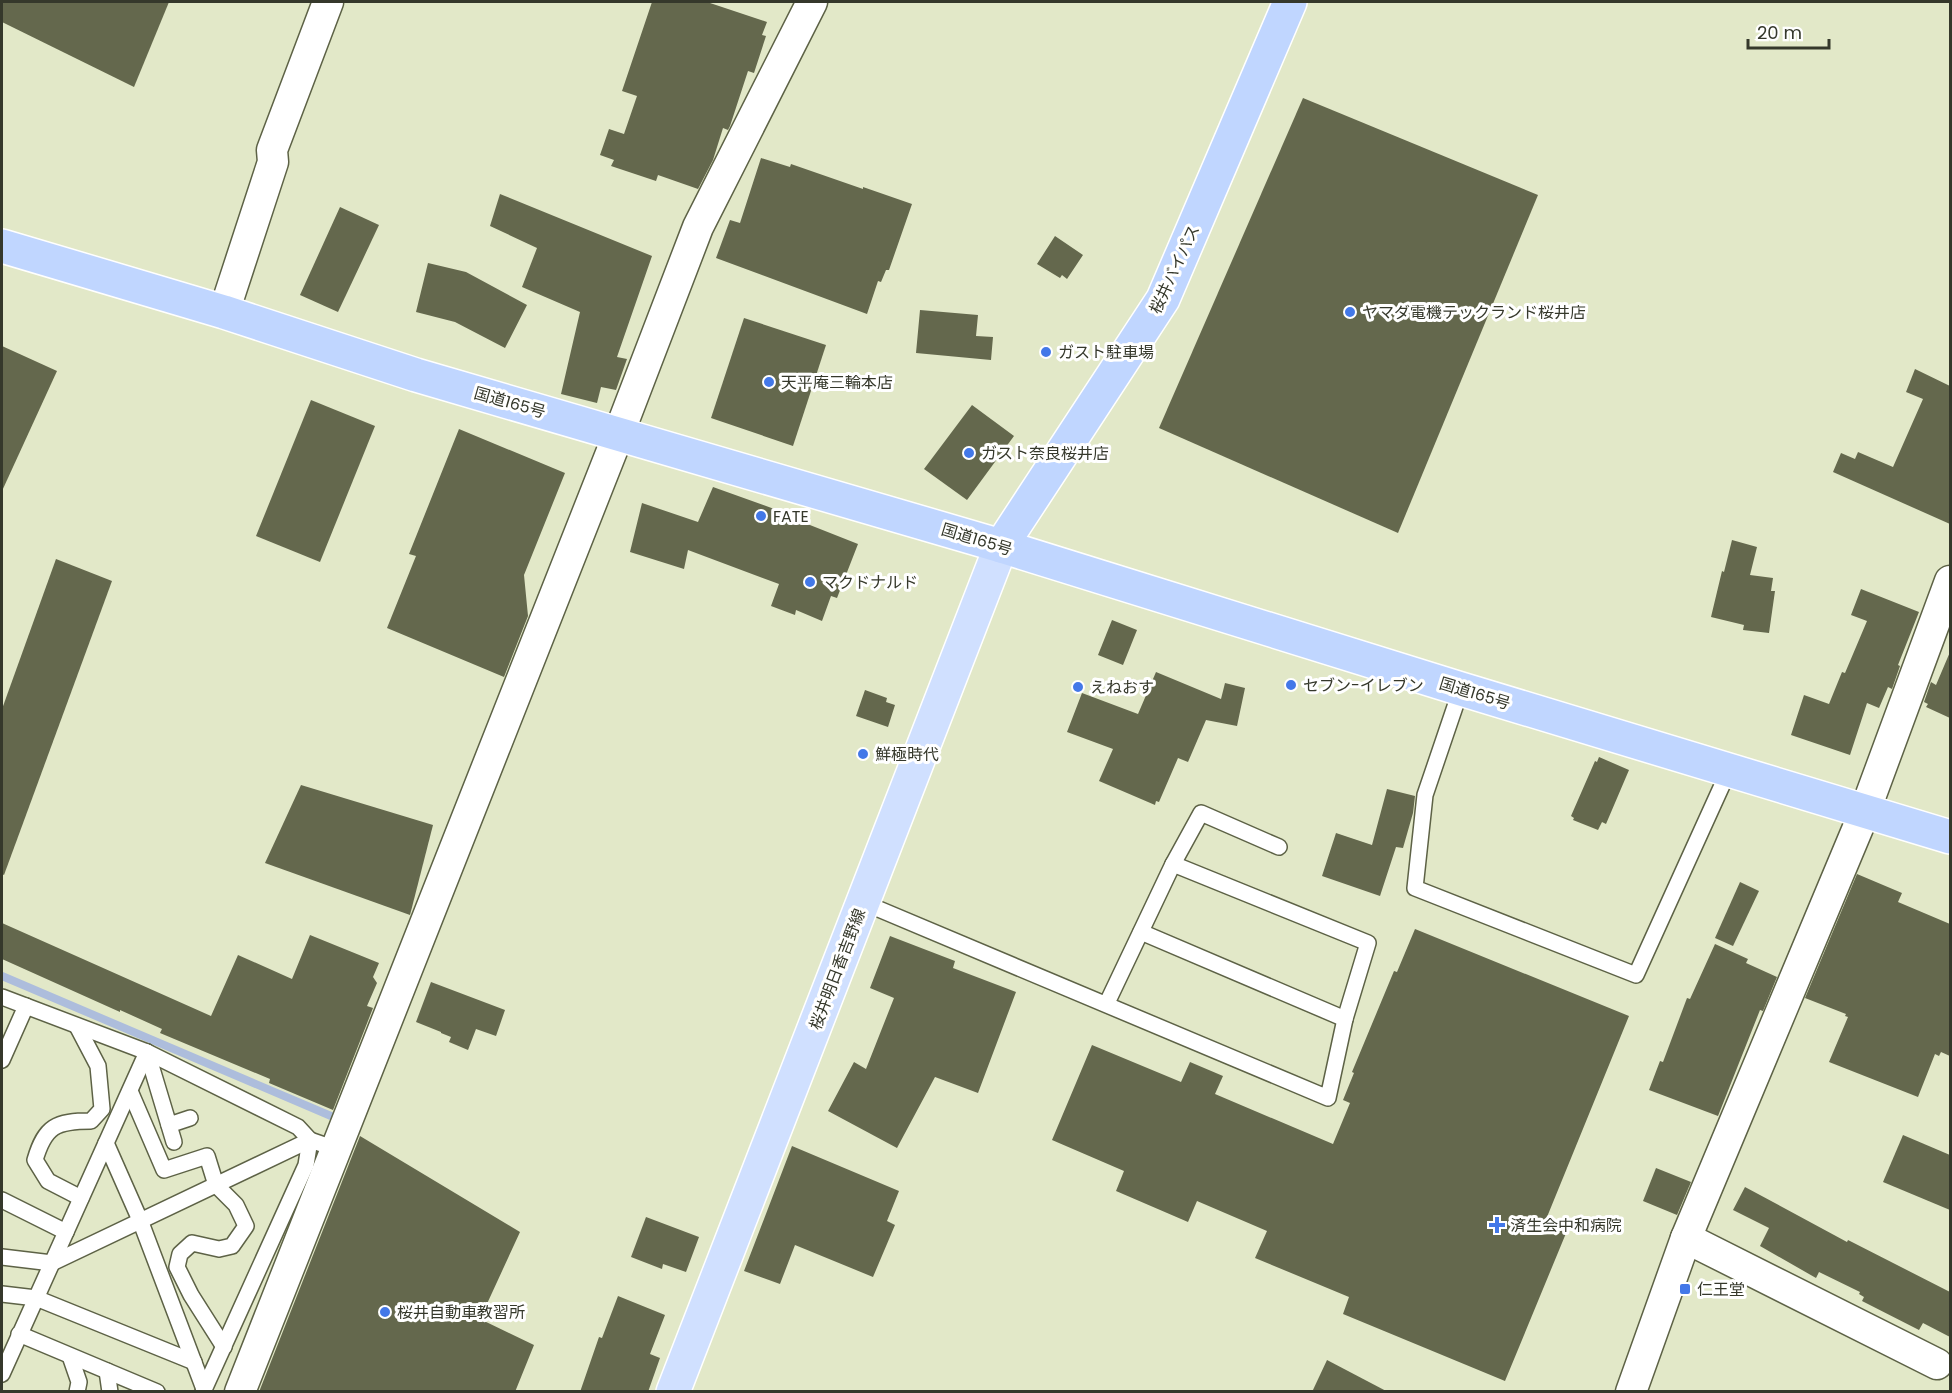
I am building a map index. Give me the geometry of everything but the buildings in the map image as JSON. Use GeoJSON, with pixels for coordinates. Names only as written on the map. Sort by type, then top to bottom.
{"type":"FeatureCollection","features":[{"type":"Feature","properties":{"kind":"highway","name":"桜井バイパス"},"geometry":{"type":"LineString","coordinates":[[1001,546],[1163,299],[1290,2]]}},
{"type":"Feature","properties":{"kind":"highway","name":"国道165号"},"geometry":{"type":"LineString","coordinates":[[2,246],[224,312],[416,375],[1001,546],[1461,689],[1950,837]]}},
{"type":"Feature","properties":{"kind":"main road","name":"桜井明日香吉野線"},"geometry":{"type":"LineString","coordinates":[[673,1392],[1001,546]]}},
{"type":"Feature","properties":{"kind":"street"},"geometry":{"type":"LineString","coordinates":[[224,312],[273,162],[272,150],[328,2]]}},
{"type":"Feature","properties":{"kind":"street"},"geometry":{"type":"LineString","coordinates":[[240,1392],[323,1144],[620,433],[698,227],[812,2]]}},
{"type":"Feature","properties":{"kind":"street"},"geometry":{"type":"LineString","coordinates":[[1631,1392],[1686,1238],[1866,811],[1950,580]]}},
{"type":"Feature","properties":{"kind":"street"},"geometry":{"type":"LineString","coordinates":[[1686,1238],[1937,1364]]}},
{"type":"Feature","properties":{"kind":"lane"},"geometry":{"type":"LineString","coordinates":[[1461,689],[1425,795],[1415,888],[1636,975],[1729,770]]}},
{"type":"Feature","properties":{"kind":"lane"},"geometry":{"type":"LineString","coordinates":[[1107,1004],[1173,864],[1201,813],[1279,847]]}},
{"type":"Feature","properties":{"kind":"lane"},"geometry":{"type":"LineString","coordinates":[[862,902],[1328,1098],[1345,1019],[1368,944],[1173,864]]}},
{"type":"Feature","properties":{"kind":"lane"},"geometry":{"type":"LineString","coordinates":[[1141,932],[1345,1019]]}},
{"type":"Feature","properties":{"kind":"lane"},"geometry":{"type":"LineString","coordinates":[[2,997],[147,1052],[298,1127],[323,1144]]}},
{"type":"Feature","properties":{"kind":"lane"},"geometry":{"type":"LineString","coordinates":[[2,1060],[26,1006]]}},
{"type":"Feature","properties":{"kind":"lane"},"geometry":{"type":"LineString","coordinates":[[77,1026],[98,1066],[102,1109],[91,1121],[74,1121],[53,1127],[44,1135],[35,1160],[48,1181],[81,1198]]}},
{"type":"Feature","properties":{"kind":"lane"},"geometry":{"type":"LineString","coordinates":[[2,1374],[147,1052]]}},
{"type":"Feature","properties":{"kind":"lane"},"geometry":{"type":"LineString","coordinates":[[147,1052],[174,1142]]}},
{"type":"Feature","properties":{"kind":"lane"},"geometry":{"type":"LineString","coordinates":[[130,1091],[164,1170],[207,1156],[216,1185],[236,1205],[246,1226],[232,1246],[219,1249],[192,1243],[180,1254],[177,1267],[191,1295],[224,1347]]}},
{"type":"Feature","properties":{"kind":"lane"},"geometry":{"type":"LineString","coordinates":[[169,1125],[190,1118]]}},
{"type":"Feature","properties":{"kind":"lane"},"geometry":{"type":"LineString","coordinates":[[106,1143],[140,1220],[204,1390]]}},
{"type":"Feature","properties":{"kind":"lane"},"geometry":{"type":"LineString","coordinates":[[2,1257],[52,1263],[216,1185],[323,1144]]}},
{"type":"Feature","properties":{"kind":"lane"},"geometry":{"type":"LineString","coordinates":[[204,1390],[306,1165],[323,1144]]}},
{"type":"Feature","properties":{"kind":"lane"},"geometry":{"type":"LineString","coordinates":[[2,1200],[66,1232]]}},
{"type":"Feature","properties":{"kind":"lane"},"geometry":{"type":"LineString","coordinates":[[2,1294],[36,1298],[194,1362]]}},
{"type":"Feature","properties":{"kind":"lane"},"geometry":{"type":"LineString","coordinates":[[19,1334],[156,1392]]}},
{"type":"Feature","properties":{"kind":"lane"},"geometry":{"type":"LineString","coordinates":[[70,1356],[79,1382],[77,1392]]}},
{"type":"Feature","properties":{"kind":"lane"},"geometry":{"type":"LineString","coordinates":[[107,1371],[110,1392]]}},
{"type":"Feature","properties":{"kind":"waterway"},"geometry":{"type":"LineString","coordinates":[[2,976],[331,1116]]}},
{"type":"Feature","properties":{"kind":"place","name":"ヤマダ電機テックランド桜井店"},"geometry":{"type":"Point","coordinates":[1350,312]}},
{"type":"Feature","properties":{"kind":"place","name":"ガスト駐車場"},"geometry":{"type":"Point","coordinates":[1046,352]}},
{"type":"Feature","properties":{"kind":"place","name":"天平庵三輪本店"},"geometry":{"type":"Point","coordinates":[769,382]}},
{"type":"Feature","properties":{"kind":"place","name":"ガスト奈良桜井店"},"geometry":{"type":"Point","coordinates":[969,453]}},
{"type":"Feature","properties":{"kind":"place","name":"FATE"},"geometry":{"type":"Point","coordinates":[761,516]}},
{"type":"Feature","properties":{"kind":"place","name":"マクドナルド"},"geometry":{"type":"Point","coordinates":[810,582]}},
{"type":"Feature","properties":{"kind":"place","name":"セブン-イレブン"},"geometry":{"type":"Point","coordinates":[1291,685]}},
{"type":"Feature","properties":{"kind":"place","name":"えねおす"},"geometry":{"type":"Point","coordinates":[1078,687]}},
{"type":"Feature","properties":{"kind":"place","name":"鮮極時代"},"geometry":{"type":"Point","coordinates":[863,754]}},
{"type":"Feature","properties":{"kind":"place","name":"済生会中和病院"},"geometry":{"type":"Point","coordinates":[1497,1225]}},
{"type":"Feature","properties":{"kind":"place","name":"仁王堂"},"geometry":{"type":"Point","coordinates":[1685,1289]}},
{"type":"Feature","properties":{"kind":"place","name":"桜井自動車教習所"},"geometry":{"type":"Point","coordinates":[385,1312]}}]}
